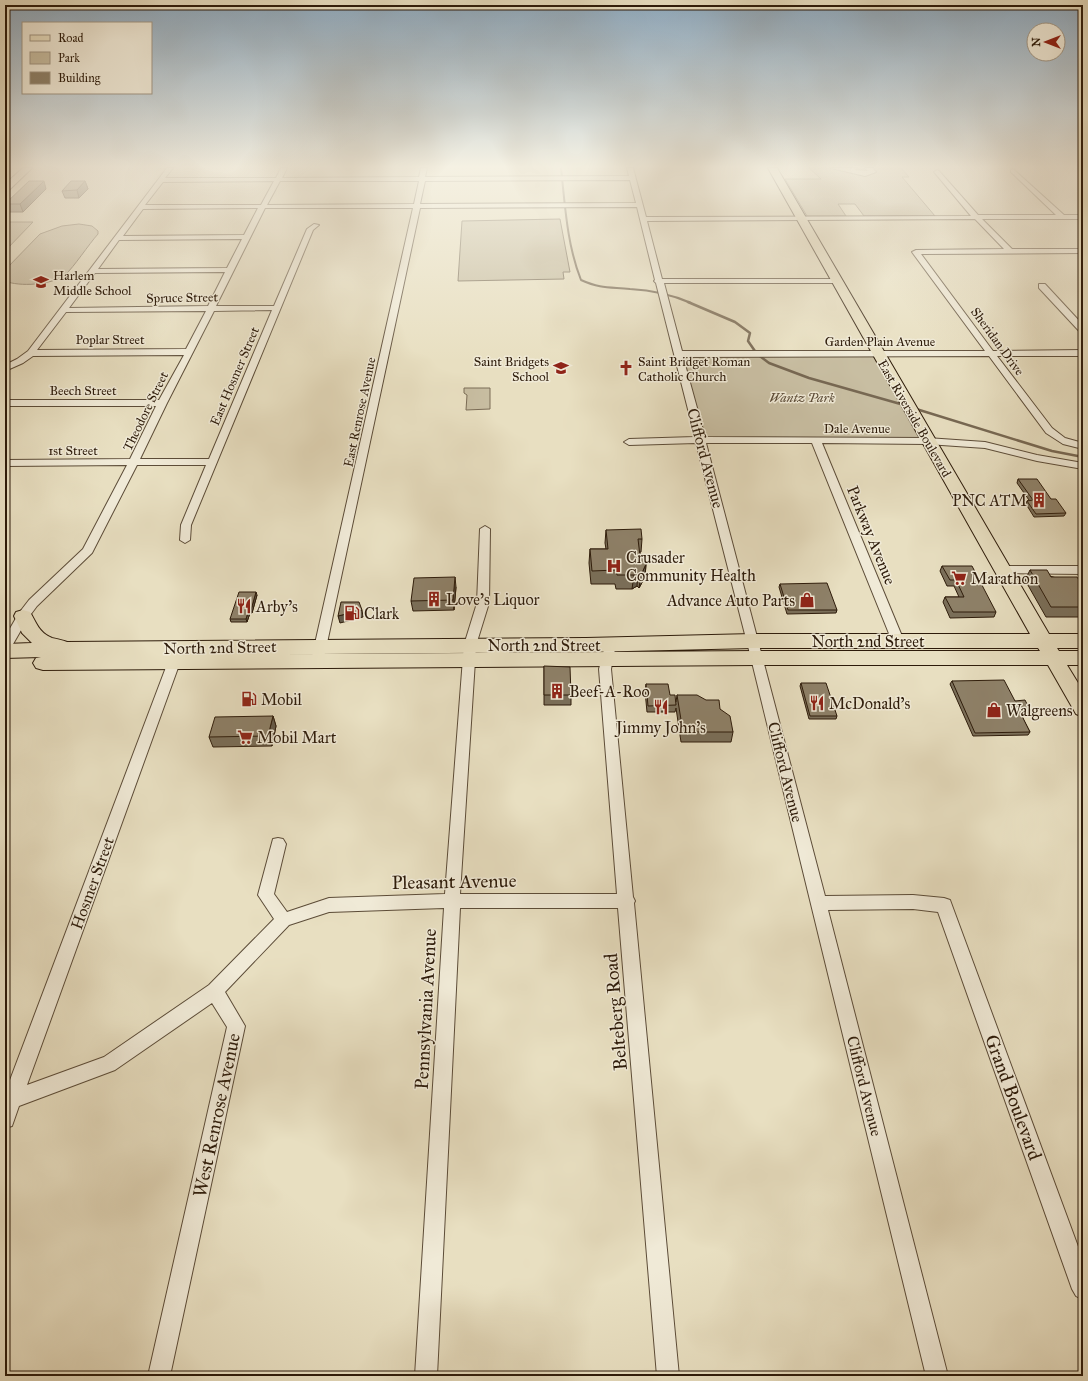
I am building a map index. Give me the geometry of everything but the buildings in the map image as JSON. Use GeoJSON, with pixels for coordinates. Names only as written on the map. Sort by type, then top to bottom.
{"type":"FeatureCollection","features":[{"type":"Feature","properties":{"kind":"main road","name":"East Riverside Boulevard"},"geometry":{"type":"LineString","coordinates":[[809,232],[902,397],[1045,640],[1083,709]]}},
{"type":"Feature","properties":{"kind":"main road"},"geometry":{"type":"LineString","coordinates":[[23,616],[30,632],[37,637],[53,645],[72,648]]}},
{"type":"Feature","properties":{"kind":"main road","name":"North 2nd Street"},"geometry":{"type":"LineString","coordinates":[[855,650],[898,641],[1083,641]]}},
{"type":"Feature","properties":{"kind":"main road","name":"North 2nd Street"},"geometry":{"type":"LineString","coordinates":[[5,651],[72,648],[177,655]]}},
{"type":"Feature","properties":{"kind":"main road","name":"North 2nd Street"},"geometry":{"type":"LineString","coordinates":[[5,663],[177,655],[755,650],[855,650],[1055,659],[1083,658]]}},
{"type":"Feature","properties":{"kind":"street"},"geometry":{"type":"LineString","coordinates":[[5,368],[20,361],[31,352],[121,232]]}},
{"type":"Feature","properties":{"kind":"street","name":"Theodore Street"},"geometry":{"type":"LineString","coordinates":[[5,648],[23,616],[33,603],[88,551],[249,232]]}},
{"type":"Feature","properties":{"kind":"street","name":"East Hosmer Street"},"geometry":{"type":"LineString","coordinates":[[185,540],[186,525],[309,232]]}},
{"type":"Feature","properties":{"kind":"street","name":"East Renrose Avenue"},"geometry":{"type":"LineString","coordinates":[[319,653],[411,232]]}},
{"type":"Feature","properties":{"kind":"street","name":"Clifford Avenue"},"geometry":{"type":"LineString","coordinates":[[646,232],[658,281],[702,440],[937,1376]]}},
{"type":"Feature","properties":{"kind":"street"},"geometry":{"type":"LineString","coordinates":[[991,232],[1010,251],[1083,251]]}},
{"type":"Feature","properties":{"kind":"street"},"geometry":{"type":"LineString","coordinates":[[117,238],[246,237]]}},
{"type":"Feature","properties":{"kind":"street","name":"Sheridan Drive"},"geometry":{"type":"LineString","coordinates":[[1010,251],[916,252],[1045,426],[1055,436],[1064,442],[1083,446]]}},
{"type":"Feature","properties":{"kind":"street"},"geometry":{"type":"LineString","coordinates":[[92,271],[230,270]]}},
{"type":"Feature","properties":{"kind":"street"},"geometry":{"type":"LineString","coordinates":[[658,281],[836,281]]}},
{"type":"Feature","properties":{"kind":"street"},"geometry":{"type":"LineString","coordinates":[[1042,286],[1083,330]]}},
{"type":"Feature","properties":{"kind":"street","name":"Spruce Street"},"geometry":{"type":"LineString","coordinates":[[64,310],[277,308]]}},
{"type":"Feature","properties":{"kind":"street","name":"Poplar Street"},"geometry":{"type":"LineString","coordinates":[[31,352],[189,352]]}},
{"type":"Feature","properties":{"kind":"street","name":"Garden Plain Avenue"},"geometry":{"type":"LineString","coordinates":[[678,354],[1083,353]]}},
{"type":"Feature","properties":{"kind":"street","name":"Beech Street"},"geometry":{"type":"LineString","coordinates":[[5,403],[162,403]]}},
{"type":"Feature","properties":{"kind":"street","name":"Dale Avenue"},"geometry":{"type":"LineString","coordinates":[[629,442],[702,440],[927,440],[985,445],[1037,458],[1083,466]]}},
{"type":"Feature","properties":{"kind":"street","name":"Parkway Avenue"},"geometry":{"type":"LineString","coordinates":[[816,441],[898,641]]}},
{"type":"Feature","properties":{"kind":"street","name":"1st Street"},"geometry":{"type":"LineString","coordinates":[[5,463],[213,462]]}},
{"type":"Feature","properties":{"kind":"street","name":"Pennsylvania Avenue"},"geometry":{"type":"LineString","coordinates":[[426,1376],[452,901],[469,653],[483,603],[486,529]]}},
{"type":"Feature","properties":{"kind":"street"},"geometry":{"type":"LineString","coordinates":[[1003,570],[1083,570]]}},
{"type":"Feature","properties":{"kind":"street","name":"Belteberg Road"},"geometry":{"type":"LineString","coordinates":[[608,652],[605,669],[627,901],[668,1376]]}},
{"type":"Feature","properties":{"kind":"street","name":"Hosmer Street"},"geometry":{"type":"LineString","coordinates":[[5,1119],[9,1098],[177,655]]}},
{"type":"Feature","properties":{"kind":"street"},"geometry":{"type":"LineString","coordinates":[[9,1098],[109,1064],[215,991],[284,920],[266,895],[278,844]]}},
{"type":"Feature","properties":{"kind":"street","name":"Pleasant Avenue"},"geometry":{"type":"LineString","coordinates":[[284,920],[329,905],[452,901],[627,901]]}},
{"type":"Feature","properties":{"kind":"street","name":"Grand Boulevard"},"geometry":{"type":"LineString","coordinates":[[819,903],[913,902],[944,905],[1083,1289]]}},
{"type":"Feature","properties":{"kind":"street","name":"West Renrose Avenue"},"geometry":{"type":"LineString","coordinates":[[159,1376],[236,1026],[215,991]]}},
{"type":"Feature","properties":{"kind":"green space"},"geometry":{"type":"Polygon","coordinates":[[[5,232],[23,232],[5,251],[5,232]]]}},
{"type":"Feature","properties":{"kind":"green space"},"geometry":{"type":"Polygon","coordinates":[[[44,232],[98,232],[73,267],[65,275],[52,281],[35,284],[18,284],[5,281],[5,270],[40,234],[44,232]]]}},
{"type":"Feature","properties":{"kind":"green space"},"geometry":{"type":"Polygon","coordinates":[[[461,232],[563,232],[570,272],[563,272],[564,279],[458,281],[461,232]]]}},
{"type":"Feature","properties":{"kind":"green space","name":"Wantz Park"},"geometry":{"type":"Polygon","coordinates":[[[678,354],[879,354],[927,441],[702,440],[678,354]]]}},
{"type":"Feature","properties":{"kind":"green space"},"geometry":{"type":"Polygon","coordinates":[[[464,388],[490,388],[490,409],[466,410],[467,395],[464,393],[464,388]]]}},
{"type":"Feature","properties":{"kind":"waterway"},"geometry":{"type":"LineString","coordinates":[[569,232],[576,267],[581,280],[611,288],[661,293],[691,303]]}},
{"type":"Feature","properties":{"kind":"waterway"},"geometry":{"type":"LineString","coordinates":[[688,302],[735,322],[750,333],[748,341],[757,354],[769,363],[809,378],[904,405]]}},
{"type":"Feature","properties":{"kind":"waterway"},"geometry":{"type":"LineString","coordinates":[[913,408],[1052,451],[1083,457]]}},
{"type":"Feature","properties":{"kind":"place","name":"Harlem Middle School"},"geometry":{"type":"Point","coordinates":[41,282]}},
{"type":"Feature","properties":{"kind":"place","name":"Saint Bridgets School"},"geometry":{"type":"Point","coordinates":[561,368]}},
{"type":"Feature","properties":{"kind":"place","name":"Saint Bridget Roman Catholic Church"},"geometry":{"type":"Point","coordinates":[626,368]}},
{"type":"Feature","properties":{"kind":"place","name":"PNC ATM"},"geometry":{"type":"Point","coordinates":[1039,500]}},
{"type":"Feature","properties":{"kind":"place","name":"Crusader Community Health"},"geometry":{"type":"Point","coordinates":[614,566]}},
{"type":"Feature","properties":{"kind":"place","name":"Marathon"},"geometry":{"type":"Point","coordinates":[959,578]}},
{"type":"Feature","properties":{"kind":"place","name":"Love's Liquor"},"geometry":{"type":"Point","coordinates":[434,599]}},
{"type":"Feature","properties":{"kind":"place","name":"Advance Auto Parts"},"geometry":{"type":"Point","coordinates":[807,600]}},
{"type":"Feature","properties":{"kind":"place","name":"Arby's"},"geometry":{"type":"Point","coordinates":[244,606]}},
{"type":"Feature","properties":{"kind":"place","name":"Clark"},"geometry":{"type":"Point","coordinates":[352,613]}},
{"type":"Feature","properties":{"kind":"place","name":"Beef-A-Roo"},"geometry":{"type":"Point","coordinates":[557,691]}},
{"type":"Feature","properties":{"kind":"place","name":"Mobil"},"geometry":{"type":"Point","coordinates":[249,699]}},
{"type":"Feature","properties":{"kind":"place","name":"McDonald's"},"geometry":{"type":"Point","coordinates":[817,703]}},
{"type":"Feature","properties":{"kind":"place","name":"Jimmy John's"},"geometry":{"type":"Point","coordinates":[661,707]}},
{"type":"Feature","properties":{"kind":"place","name":"Walgreens"},"geometry":{"type":"Point","coordinates":[994,710]}},
{"type":"Feature","properties":{"kind":"place","name":"Mobil Mart"},"geometry":{"type":"Point","coordinates":[245,737]}}]}
